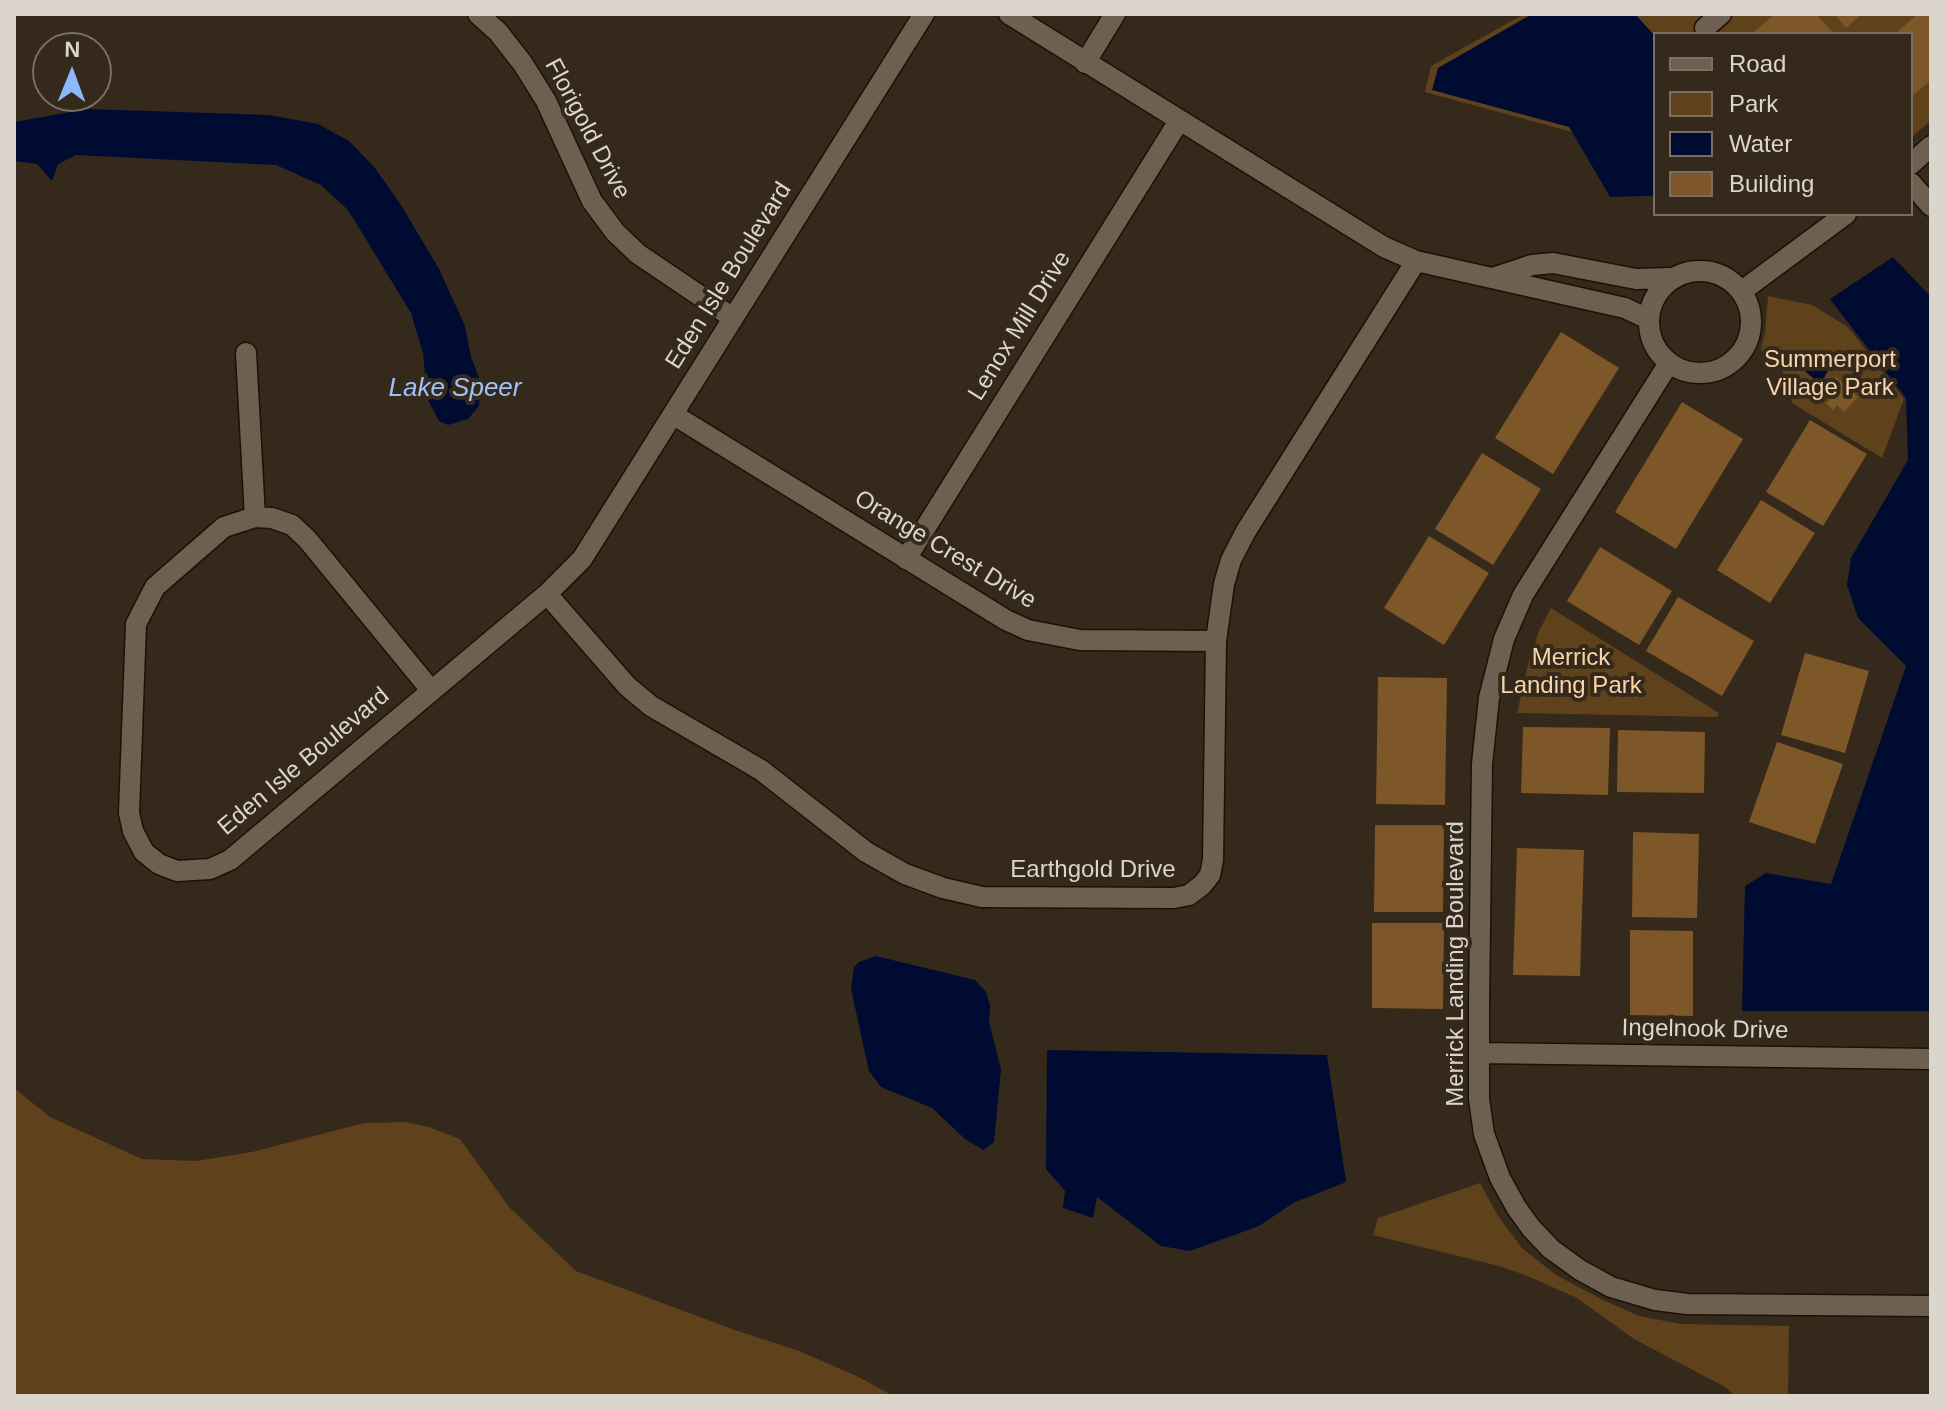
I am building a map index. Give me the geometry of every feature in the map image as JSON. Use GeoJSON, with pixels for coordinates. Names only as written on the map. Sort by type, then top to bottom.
{"type":"FeatureCollection","features":[{"type":"Feature","properties":{"kind":"street","name":"Florigold Drive"},"geometry":{"type":"LineString","coordinates":[[478,14],[498,32],[523,64],[546,101],[592,201],[615,232],[638,254],[733,318]]}},
{"type":"Feature","properties":{"kind":"street","name":"Eden Isle Boulevard"},"geometry":{"type":"LineString","coordinates":[[255,517],[224,527],[155,587],[136,624],[129,813],[133,831],[144,852],[159,864],[177,871],[210,869],[230,860],[430,689],[547,594],[582,559],[924,14]]}},
{"type":"Feature","properties":{"kind":"street"},"geometry":{"type":"LineString","coordinates":[[1009,14],[1384,247],[1416,261],[1625,308],[1648,319]]}},
{"type":"Feature","properties":{"kind":"street"},"geometry":{"type":"LineString","coordinates":[[1085,63],[1115,14]]}},
{"type":"Feature","properties":{"kind":"street"},"geometry":{"type":"LineString","coordinates":[[1705,28],[1721,14]]}},
{"type":"Feature","properties":{"kind":"street","name":"Lenox Mill Drive"},"geometry":{"type":"LineString","coordinates":[[906,559],[1179,121]]}},
{"type":"Feature","properties":{"kind":"street"},"geometry":{"type":"LineString","coordinates":[[1913,162],[1931,146]]}},
{"type":"Feature","properties":{"kind":"street"},"geometry":{"type":"LineString","coordinates":[[1913,185],[1931,206]]}},
{"type":"Feature","properties":{"kind":"street"},"geometry":{"type":"LineString","coordinates":[[1742,291],[1843,216]]}},
{"type":"Feature","properties":{"kind":"street","name":"Earthgold Drive"},"geometry":{"type":"LineString","coordinates":[[547,594],[627,686],[651,706],[761,770],[866,852],[905,874],[943,888],[982,897],[1174,898],[1189,895],[1210,875],[1213,860],[1216,641],[1224,584],[1231,560],[1246,531],[1416,261]]}},
{"type":"Feature","properties":{"kind":"street"},"geometry":{"type":"LineString","coordinates":[[1492,278],[1532,265],[1553,263],[1636,279],[1671,278],[1689,271],[1709,271],[1728,278],[1742,291],[1749,304],[1751,331],[1747,344],[1736,359],[1721,369],[1703,373],[1685,371],[1669,363],[1657,351],[1650,336],[1648,319],[1655,296],[1671,278]]}},
{"type":"Feature","properties":{"kind":"street"},"geometry":{"type":"LineString","coordinates":[[246,353],[255,517],[272,518],[292,525],[307,539],[430,689]]}},
{"type":"Feature","properties":{"kind":"street","name":"Merrick Landing Boulevard"},"geometry":{"type":"LineString","coordinates":[[1669,363],[1523,595],[1504,639],[1489,698],[1482,764],[1479,1099],[1484,1134],[1500,1178],[1531,1228],[1551,1249],[1611,1287],[1655,1300],[1687,1304],[1931,1306]]}},
{"type":"Feature","properties":{"kind":"street","name":"Orange Crest Drive"},"geometry":{"type":"LineString","coordinates":[[674,415],[1006,620],[1028,630],[1080,640],[1216,641]]}},
{"type":"Feature","properties":{"kind":"street","name":"Ingelnook Drive"},"geometry":{"type":"LineString","coordinates":[[1479,1053],[1931,1059]]}},
{"type":"Feature","properties":{"kind":"green space"},"geometry":{"type":"Polygon","coordinates":[[[1524,14],[1931,14],[1931,120],[1913,136],[1913,32],[1653,32],[1653,196],[1610,197],[1572,132],[1425,92],[1431,66],[1524,14]]]}},
{"type":"Feature","properties":{"kind":"green space","name":"Summerport Village Park"},"geometry":{"type":"Polygon","coordinates":[[[1768,296],[1812,305],[1848,327],[1904,399],[1882,458],[1792,403],[1782,369],[1766,369],[1761,348],[1768,296]]]}},
{"type":"Feature","properties":{"kind":"green space","name":"Merrick Landing Park"},"geometry":{"type":"Polygon","coordinates":[[[1551,608],[1719,713],[1717,717],[1517,713],[1529,661],[1551,608]]]}},
{"type":"Feature","properties":{"kind":"green space"},"geometry":{"type":"Polygon","coordinates":[[[14,1088],[50,1117],[142,1159],[196,1161],[252,1152],[364,1123],[404,1122],[429,1127],[460,1139],[509,1207],[576,1271],[799,1351],[859,1377],[893,1396],[14,1396],[14,1088]]]}},
{"type":"Feature","properties":{"kind":"green space"},"geometry":{"type":"Polygon","coordinates":[[[1480,1183],[1498,1216],[1522,1248],[1556,1275],[1603,1300],[1639,1316],[1681,1324],[1789,1326],[1788,1396],[1736,1396],[1725,1387],[1634,1339],[1577,1298],[1499,1266],[1373,1235],[1378,1218],[1480,1183]]]}},
{"type":"Feature","properties":{"kind":"water"},"geometry":{"type":"Polygon","coordinates":[[[1532,14],[1635,14],[1653,34],[1653,196],[1610,197],[1569,127],[1432,90],[1438,68],[1532,14]]]}},
{"type":"Feature","properties":{"kind":"water","name":"Lake Speer"},"geometry":{"type":"Polygon","coordinates":[[[112,110],[269,115],[318,124],[349,141],[375,168],[439,269],[465,326],[471,357],[481,383],[479,406],[468,419],[448,425],[439,421],[427,398],[423,353],[411,313],[348,210],[321,185],[276,165],[76,155],[58,164],[52,181],[37,164],[14,161],[14,122],[71,112],[112,110]]]}},
{"type":"Feature","properties":{"kind":"water"},"geometry":{"type":"Polygon","coordinates":[[[1893,257],[1931,297],[1931,1011],[1742,1011],[1745,886],[1766,873],[1831,884],[1906,666],[1858,618],[1847,585],[1851,558],[1908,460],[1906,398],[1830,299],[1893,257]]]}},
{"type":"Feature","properties":{"kind":"water"},"geometry":{"type":"Polygon","coordinates":[[[1809,351],[1828,370],[1823,380],[1816,381],[1797,364],[1800,356],[1809,351]]]}},
{"type":"Feature","properties":{"kind":"water"},"geometry":{"type":"Polygon","coordinates":[[[876,956],[975,980],[986,992],[990,1005],[989,1022],[1001,1069],[994,1142],[983,1150],[965,1139],[932,1108],[881,1087],[869,1071],[851,989],[854,967],[876,956]]]}},
{"type":"Feature","properties":{"kind":"water"},"geometry":{"type":"Polygon","coordinates":[[[1047,1050],[1327,1055],[1346,1182],[1293,1203],[1259,1226],[1190,1251],[1161,1246],[1097,1197],[1093,1218],[1063,1208],[1065,1191],[1046,1169],[1047,1050]]]}},
{"type":"Feature","properties":{"kind":"building"},"geometry":{"type":"Polygon","coordinates":[[[1775,14],[1816,14],[1832,32],[1753,32],[1775,14]]]}},
{"type":"Feature","properties":{"kind":"building"},"geometry":{"type":"Polygon","coordinates":[[[1834,14],[1862,14],[1846,28],[1834,14]]]}},
{"type":"Feature","properties":{"kind":"building"},"geometry":{"type":"Polygon","coordinates":[[[1918,14],[1931,14],[1931,80],[1913,95],[1913,32],[1897,32],[1918,14]]]}},
{"type":"Feature","properties":{"kind":"building"},"geometry":{"type":"Polygon","coordinates":[[[1561,332],[1619,368],[1553,474],[1495,438],[1561,332]]]}},
{"type":"Feature","properties":{"kind":"building"},"geometry":{"type":"Polygon","coordinates":[[[1836,377],[1845,385],[1848,381],[1854,387],[1851,391],[1858,397],[1844,412],[1837,405],[1833,410],[1826,403],[1831,398],[1823,391],[1836,377]]]}},
{"type":"Feature","properties":{"kind":"building"},"geometry":{"type":"Polygon","coordinates":[[[1682,402],[1743,439],[1676,549],[1615,512],[1682,402]]]}},
{"type":"Feature","properties":{"kind":"building"},"geometry":{"type":"Polygon","coordinates":[[[1810,420],[1867,454],[1823,526],[1766,492],[1810,420]]]}},
{"type":"Feature","properties":{"kind":"building"},"geometry":{"type":"Polygon","coordinates":[[[1482,453],[1541,489],[1493,565],[1435,529],[1482,453]]]}},
{"type":"Feature","properties":{"kind":"building"},"geometry":{"type":"Polygon","coordinates":[[[1761,500],[1815,533],[1770,603],[1717,570],[1761,500]]]}},
{"type":"Feature","properties":{"kind":"building"},"geometry":{"type":"Polygon","coordinates":[[[1429,536],[1489,573],[1444,645],[1384,608],[1429,536]]]}},
{"type":"Feature","properties":{"kind":"building"},"geometry":{"type":"Polygon","coordinates":[[[1600,547],[1672,591],[1639,645],[1567,601],[1600,547]]]}},
{"type":"Feature","properties":{"kind":"building"},"geometry":{"type":"Polygon","coordinates":[[[1678,597],[1754,641],[1722,696],[1646,651],[1678,597]]]}},
{"type":"Feature","properties":{"kind":"building"},"geometry":{"type":"Polygon","coordinates":[[[1805,653],[1869,671],[1845,753],[1781,735],[1805,653]]]}},
{"type":"Feature","properties":{"kind":"building"},"geometry":{"type":"Polygon","coordinates":[[[1378,677],[1447,678],[1445,805],[1376,804],[1378,677]]]}},
{"type":"Feature","properties":{"kind":"building"},"geometry":{"type":"Polygon","coordinates":[[[1523,727],[1610,728],[1608,795],[1521,793],[1523,727]]]}},
{"type":"Feature","properties":{"kind":"building"},"geometry":{"type":"Polygon","coordinates":[[[1618,730],[1705,732],[1704,793],[1617,792],[1618,730]]]}},
{"type":"Feature","properties":{"kind":"building"},"geometry":{"type":"Polygon","coordinates":[[[1777,742],[1843,764],[1815,844],[1749,822],[1777,742]]]}},
{"type":"Feature","properties":{"kind":"building"},"geometry":{"type":"Polygon","coordinates":[[[1375,825],[1444,825],[1443,912],[1374,912],[1375,825]]]}},
{"type":"Feature","properties":{"kind":"building"},"geometry":{"type":"Polygon","coordinates":[[[1633,832],[1699,834],[1697,918],[1632,917],[1633,832]]]}},
{"type":"Feature","properties":{"kind":"building"},"geometry":{"type":"Polygon","coordinates":[[[1517,848],[1584,850],[1580,976],[1513,975],[1517,848]]]}},
{"type":"Feature","properties":{"kind":"building"},"geometry":{"type":"Polygon","coordinates":[[[1372,923],[1444,923],[1443,1009],[1372,1008],[1372,923]]]}},
{"type":"Feature","properties":{"kind":"building"},"geometry":{"type":"Polygon","coordinates":[[[1630,930],[1693,931],[1693,1016],[1630,1015],[1630,930]]]}}]}
